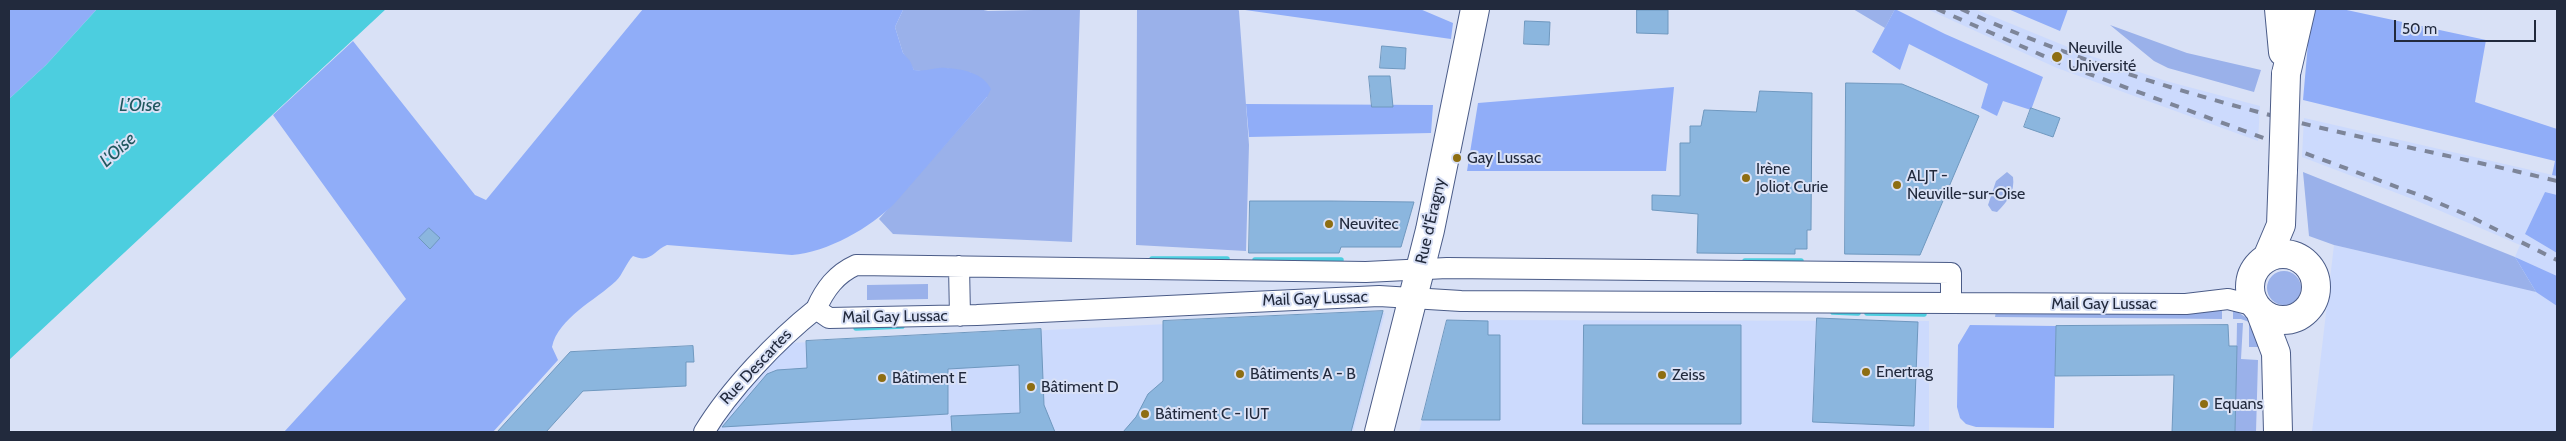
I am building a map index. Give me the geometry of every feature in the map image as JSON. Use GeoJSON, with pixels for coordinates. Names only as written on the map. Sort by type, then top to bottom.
{"type":"FeatureCollection","features":[{"type":"Feature","properties":{"kind":"main road","name":"Rue d'Éragny"},"geometry":{"type":"LineString","coordinates":[[1379,432],[1430,230],[1475,9]]}},
{"type":"Feature","properties":{"kind":"main road"},"geometry":{"type":"LineString","coordinates":[[2278,432],[2276,352],[2251,294],[2252,277],[2256,269],[2267,258],[2281,225],[2286,74],[2279,9]]}},
{"type":"Feature","properties":{"kind":"main road"},"geometry":{"type":"LineString","coordinates":[[2286,74],[2301,9]]}},
{"type":"Feature","properties":{"kind":"main road"},"geometry":{"type":"LineString","coordinates":[[2276,352],[2298,317],[2311,306],[2316,293],[2314,275],[2300,259],[2281,225]]}},
{"type":"Feature","properties":{"kind":"main road"},"geometry":{"type":"LineString","coordinates":[[2267,258],[2289,255],[2300,259]]}},
{"type":"Feature","properties":{"kind":"main road"},"geometry":{"type":"LineString","coordinates":[[2258,309],[2274,319],[2282,320],[2298,317]]}},
{"type":"Feature","properties":{"kind":"street","name":"Mail Gay Lussac"},"geometry":{"type":"LineString","coordinates":[[1951,303],[1951,273],[1447,268],[1366,272],[856,265],[843,271],[823,293],[816,309],[829,318],[960,316],[1372,297],[1826,303],[2186,304],[2228,300],[2258,309]]}},
{"type":"Feature","properties":{"kind":"street","name":"Mail Gay Lussac"},"geometry":{"type":"LineString","coordinates":[[959,266],[960,316]]}},
{"type":"Feature","properties":{"kind":"street"},"geometry":{"type":"LineString","coordinates":[[1669,270],[1670,301]]}},
{"type":"Feature","properties":{"kind":"street"},"geometry":{"type":"LineString","coordinates":[[1826,271],[1826,303]]}},
{"type":"Feature","properties":{"kind":"street","name":"Rue Descartes"},"geometry":{"type":"LineString","coordinates":[[704,432],[717,410],[791,329],[816,309]]}},
{"type":"Feature","properties":{"kind":"shaded area"},"geometry":{"type":"Polygon","coordinates":[[[9,9],[97,9],[46,65],[9,99],[9,9]]]}},
{"type":"Feature","properties":{"kind":"shaded area"},"geometry":{"type":"Polygon","coordinates":[[[643,9],[909,9],[903,10],[895,27],[903,53],[910,61],[914,70],[942,68],[966,71],[983,79],[991,89],[987,97],[895,203],[861,230],[834,244],[806,253],[792,255],[667,245],[648,257],[639,258],[633,256],[616,281],[579,310],[562,327],[552,347],[558,360],[493,432],[284,432],[406,299],[273,115],[353,41],[475,195],[486,200],[643,9]]]}},
{"type":"Feature","properties":{"kind":"shaded area"},"geometry":{"type":"Polygon","coordinates":[[[979,9],[988,11],[1080,9],[1072,242],[893,234],[879,219],[987,97],[971,73],[944,68],[928,72],[914,70],[903,53],[895,27],[903,10],[979,9]]]}},
{"type":"Feature","properties":{"kind":"shaded area"},"geometry":{"type":"Polygon","coordinates":[[[1137,9],[1238,9],[1239,11],[1249,145],[1246,251],[1136,245],[1137,9]]]}},
{"type":"Feature","properties":{"kind":"shaded area"},"geometry":{"type":"Polygon","coordinates":[[[1238,9],[1420,9],[1453,23],[1451,39],[1238,9]]]}},
{"type":"Feature","properties":{"kind":"shaded area"},"geometry":{"type":"Polygon","coordinates":[[[1853,9],[1895,9],[1885,28],[1853,9]]]}},
{"type":"Feature","properties":{"kind":"shaded area"},"geometry":{"type":"Polygon","coordinates":[[[1895,9],[1945,34],[2043,77],[2031,110],[2003,101],[1997,116],[1981,108],[1988,84],[1909,44],[1900,70],[1872,52],[1895,9]]]}},
{"type":"Feature","properties":{"kind":"shaded area"},"geometry":{"type":"Polygon","coordinates":[[[1927,9],[1975,9],[2085,54],[2166,81],[2260,106],[2258,141],[2057,68],[1927,9]]]}},
{"type":"Feature","properties":{"kind":"shaded area"},"geometry":{"type":"Polygon","coordinates":[[[2008,9],[2068,9],[2060,31],[2008,9]]]}},
{"type":"Feature","properties":{"kind":"shaded area"},"geometry":{"type":"Polygon","coordinates":[[[2311,9],[2342,9],[2486,40],[2475,102],[2557,129],[2557,176],[2552,175],[2555,161],[2303,100],[2311,9]]]}},
{"type":"Feature","properties":{"kind":"shaded area"},"geometry":{"type":"Polygon","coordinates":[[[2110,25],[2187,53],[2261,70],[2254,92],[2168,68],[2154,61],[2110,25]]]}},
{"type":"Feature","properties":{"kind":"shaded area"},"geometry":{"type":"Polygon","coordinates":[[[1674,87],[1666,171],[1467,171],[1478,103],[1674,87]]]}},
{"type":"Feature","properties":{"kind":"shaded area"},"geometry":{"type":"Polygon","coordinates":[[[1246,104],[1433,105],[1431,133],[1249,137],[1246,104]]]}},
{"type":"Feature","properties":{"kind":"shaded area"},"geometry":{"type":"Polygon","coordinates":[[[2304,118],[2557,176],[2557,195],[2545,192],[2525,234],[2557,253],[2557,276],[2515,257],[2520,245],[2415,200],[2302,157],[2304,118]]]}},
{"type":"Feature","properties":{"kind":"shaded area"},"geometry":{"type":"Polygon","coordinates":[[[2007,172],[2013,177],[2012,192],[1997,212],[1992,211],[1988,205],[1996,181],[2007,172]]]}},
{"type":"Feature","properties":{"kind":"shaded area"},"geometry":{"type":"Polygon","coordinates":[[[2303,172],[2515,257],[2536,292],[2334,245],[2309,236],[2303,172]]]}},
{"type":"Feature","properties":{"kind":"shaded area"},"geometry":{"type":"Polygon","coordinates":[[[2545,192],[2557,195],[2557,253],[2525,234],[2545,192]]]}},
{"type":"Feature","properties":{"kind":"shaded area"},"geometry":{"type":"Polygon","coordinates":[[[2334,245],[2536,292],[2557,306],[2557,432],[2312,432],[2334,245]]]}},
{"type":"Feature","properties":{"kind":"shaded area"},"geometry":{"type":"Polygon","coordinates":[[[2515,257],[2557,276],[2557,306],[2536,292],[2515,257]]]}},
{"type":"Feature","properties":{"kind":"shaded area"},"geometry":{"type":"Polygon","coordinates":[[[2284,271],[2291,272],[2296,276],[2300,281],[2300,295],[2296,300],[2291,304],[2284,305],[2277,304],[2272,300],[2268,295],[2267,288],[2268,281],[2272,276],[2277,272],[2284,271]]]}},
{"type":"Feature","properties":{"kind":"shaded area"},"geometry":{"type":"Polygon","coordinates":[[[928,284],[928,299],[867,300],[867,285],[928,284]]]}},
{"type":"Feature","properties":{"kind":"shaded area"},"geometry":{"type":"Polygon","coordinates":[[[2222,305],[2222,319],[1995,317],[1996,311],[2222,305]]]}},
{"type":"Feature","properties":{"kind":"shaded area"},"geometry":{"type":"Polygon","coordinates":[[[2233,309],[2253,322],[2262,347],[2249,347],[2249,322],[2233,319],[2233,309]]]}},
{"type":"Feature","properties":{"kind":"shaded area"},"geometry":{"type":"Polygon","coordinates":[[[1385,313],[1353,432],[712,432],[728,411],[791,343],[1385,313]]]}},
{"type":"Feature","properties":{"kind":"shaded area"},"geometry":{"type":"Polygon","coordinates":[[[1447,320],[1929,321],[1929,432],[1419,432],[1447,320]]]}},
{"type":"Feature","properties":{"kind":"shaded area"},"geometry":{"type":"Polygon","coordinates":[[[2237,323],[2243,323],[2241,359],[2258,360],[2256,432],[2235,432],[2237,323]]]}},
{"type":"Feature","properties":{"kind":"shaded area"},"geometry":{"type":"Polygon","coordinates":[[[1970,325],[2056,326],[2054,428],[1976,427],[1966,424],[1960,418],[1957,407],[1958,345],[1970,325]]]}},
{"type":"Feature","properties":{"kind":"water","name":"L’Oise"},"geometry":{"type":"Polygon","coordinates":[[[97,9],[386,9],[9,360],[9,99],[46,65],[97,9]]]}},
{"type":"Feature","properties":{"kind":"building"},"geometry":{"type":"Polygon","coordinates":[[[1637,10],[1668,10],[1668,34],[1637,33],[1637,10]]]}},
{"type":"Feature","properties":{"kind":"building"},"geometry":{"type":"Polygon","coordinates":[[[1525,21],[1550,22],[1549,45],[1524,44],[1525,21]]]}},
{"type":"Feature","properties":{"kind":"building"},"geometry":{"type":"Polygon","coordinates":[[[1382,46],[1406,48],[1405,69],[1380,68],[1382,46]]]}},
{"type":"Feature","properties":{"kind":"building"},"geometry":{"type":"Polygon","coordinates":[[[1369,76],[1390,76],[1393,107],[1372,107],[1369,76]]]}},
{"type":"Feature","properties":{"kind":"building","name":"ALJT - Neuville-sur-Oise"},"geometry":{"type":"Polygon","coordinates":[[[1846,83],[1902,84],[1979,116],[1920,255],[1845,254],[1846,83]]]}},
{"type":"Feature","properties":{"kind":"building","name":"Irène Joliot Curie"},"geometry":{"type":"Polygon","coordinates":[[[1760,91],[1812,93],[1811,230],[1807,230],[1807,249],[1795,249],[1795,254],[1697,253],[1698,214],[1652,210],[1652,195],[1680,196],[1680,143],[1690,143],[1690,126],[1701,126],[1704,110],[1756,112],[1760,91]]]}},
{"type":"Feature","properties":{"kind":"building"},"geometry":{"type":"Polygon","coordinates":[[[2031,108],[2060,118],[2053,137],[2024,127],[2031,108]]]}},
{"type":"Feature","properties":{"kind":"building","name":"Neuvitec"},"geometry":{"type":"Polygon","coordinates":[[[1250,201],[1414,202],[1401,247],[1341,247],[1339,253],[1249,253],[1250,201]]]}},
{"type":"Feature","properties":{"kind":"building"},"geometry":{"type":"Polygon","coordinates":[[[429,228],[440,238],[430,249],[419,238],[429,228]]]}},
{"type":"Feature","properties":{"kind":"building","name":"Bâtiments A - B"},"geometry":{"type":"Polygon","coordinates":[[[1383,311],[1351,432],[1123,432],[1136,417],[1148,394],[1163,381],[1163,321],[1383,311]]]}},
{"type":"Feature","properties":{"kind":"building","name":"Enertrag"},"geometry":{"type":"Polygon","coordinates":[[[1817,318],[1918,322],[1914,426],[1813,422],[1817,318]]]}},
{"type":"Feature","properties":{"kind":"building"},"geometry":{"type":"Polygon","coordinates":[[[1447,320],[1488,321],[1488,335],[1500,335],[1500,420],[1422,420],[1447,320]]]}},
{"type":"Feature","properties":{"kind":"building","name":"Zeiss"},"geometry":{"type":"Polygon","coordinates":[[[1584,325],[1741,325],[1741,424],[1583,424],[1584,325]]]}},
{"type":"Feature","properties":{"kind":"building","name":"Equans"},"geometry":{"type":"Polygon","coordinates":[[[2228,325],[2229,346],[2237,346],[2235,432],[2172,432],[2174,375],[2055,376],[2056,326],[2228,325]]]}},
{"type":"Feature","properties":{"kind":"building","name":"Bâtiment E"},"geometry":{"type":"Polygon","coordinates":[[[1041,329],[1044,405],[1055,432],[952,432],[951,416],[1020,413],[1019,365],[948,369],[948,414],[722,427],[767,374],[777,370],[807,368],[806,341],[1041,329]]]}},
{"type":"Feature","properties":{"kind":"building"},"geometry":{"type":"Polygon","coordinates":[[[693,346],[694,362],[686,362],[686,386],[583,391],[546,432],[497,432],[570,352],[693,346]]]}},
{"type":"Feature","properties":{"kind":"waterway"},"geometry":{"type":"LineString","coordinates":[[1152,259],[1227,259]]}},
{"type":"Feature","properties":{"kind":"waterway"},"geometry":{"type":"LineString","coordinates":[[1255,260],[1341,260]]}},
{"type":"Feature","properties":{"kind":"waterway"},"geometry":{"type":"LineString","coordinates":[[1745,261],[1801,261]]}},
{"type":"Feature","properties":{"kind":"waterway"},"geometry":{"type":"LineString","coordinates":[[1833,312],[1858,313]]}},
{"type":"Feature","properties":{"kind":"waterway"},"geometry":{"type":"LineString","coordinates":[[1867,313],[1924,314]]}},
{"type":"Feature","properties":{"kind":"waterway"},"geometry":{"type":"LineString","coordinates":[[856,328],[902,326]]}},
{"type":"Feature","properties":{"kind":"railway"},"geometry":{"type":"LineString","coordinates":[[1937,9],[2062,64],[2427,198],[2467,215],[2557,260]]}},
{"type":"Feature","properties":{"kind":"railway"},"geometry":{"type":"LineString","coordinates":[[1961,9],[2047,45],[2178,90],[2313,126],[2557,181]]}},
{"type":"Feature","properties":{"kind":"place","name":"Neuville Université"},"geometry":{"type":"Point","coordinates":[2057,57]}},
{"type":"Feature","properties":{"kind":"place","name":"Gay Lussac"},"geometry":{"type":"Point","coordinates":[1457,158]}},
{"type":"Feature","properties":{"kind":"place","name":"Irène Joliot Curie"},"geometry":{"type":"Point","coordinates":[1746,178]}},
{"type":"Feature","properties":{"kind":"place","name":"ALJT - Neuville-sur-Oise"},"geometry":{"type":"Point","coordinates":[1897,185]}},
{"type":"Feature","properties":{"kind":"place","name":"Neuvitec"},"geometry":{"type":"Point","coordinates":[1329,224]}},
{"type":"Feature","properties":{"kind":"place","name":"Enertrag"},"geometry":{"type":"Point","coordinates":[1866,372]}},
{"type":"Feature","properties":{"kind":"place","name":"Bâtiments A - B"},"geometry":{"type":"Point","coordinates":[1240,374]}},
{"type":"Feature","properties":{"kind":"place","name":"Zeiss"},"geometry":{"type":"Point","coordinates":[1662,375]}},
{"type":"Feature","properties":{"kind":"place","name":"Bâtiment E"},"geometry":{"type":"Point","coordinates":[882,378]}},
{"type":"Feature","properties":{"kind":"place","name":"Bâtiment D"},"geometry":{"type":"Point","coordinates":[1031,387]}},
{"type":"Feature","properties":{"kind":"place","name":"Equans"},"geometry":{"type":"Point","coordinates":[2204,404]}},
{"type":"Feature","properties":{"kind":"place","name":"Bâtiment C - IUT"},"geometry":{"type":"Point","coordinates":[1145,414]}},
{"type":"Feature","properties":{"kind":"water label","name":"L'Oise"},"geometry":{"type":"Point","coordinates":[118,150]}}]}
